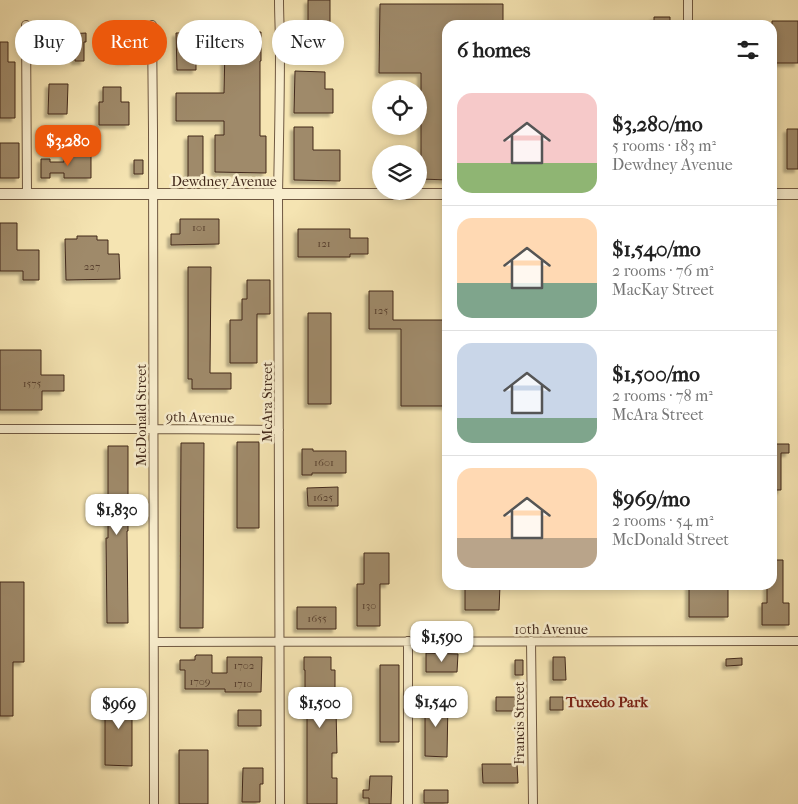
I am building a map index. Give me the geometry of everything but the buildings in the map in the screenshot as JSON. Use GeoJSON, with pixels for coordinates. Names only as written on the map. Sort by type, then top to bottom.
{"type":"FeatureCollection","features":[{"type":"Feature","properties":{"kind":"street","name":"McAra Street"},"geometry":{"type":"LineString","coordinates":[[279,0],[280,804]]}},
{"type":"Feature","properties":{"kind":"street"},"geometry":{"type":"LineString","coordinates":[[688,0],[688,20]]}},
{"type":"Feature","properties":{"kind":"street"},"geometry":{"type":"LineString","coordinates":[[26,65],[26,194]]}},
{"type":"Feature","properties":{"kind":"street","name":"McDonald Street"},"geometry":{"type":"LineString","coordinates":[[152,65],[154,804]]}},
{"type":"Feature","properties":{"kind":"street","name":"Dewdney Avenue"},"geometry":{"type":"LineString","coordinates":[[0,194],[442,194]]}},
{"type":"Feature","properties":{"kind":"street"},"geometry":{"type":"LineString","coordinates":[[777,194],[798,194]]}},
{"type":"Feature","properties":{"kind":"street","name":"9th Avenue"},"geometry":{"type":"LineString","coordinates":[[0,429],[279,430]]}},
{"type":"Feature","properties":{"kind":"street","name":"Francis Street"},"geometry":{"type":"LineString","coordinates":[[531,641],[533,804]]}},
{"type":"Feature","properties":{"kind":"street","name":"10th Avenue"},"geometry":{"type":"LineString","coordinates":[[154,642],[798,641]]}},
{"type":"Feature","properties":{"kind":"street"},"geometry":{"type":"LineString","coordinates":[[408,642],[408,804]]}},
{"type":"Feature","properties":{"kind":"district","name":"Tuxedo Park"},"geometry":{"type":"Point","coordinates":[607,702]}}]}
